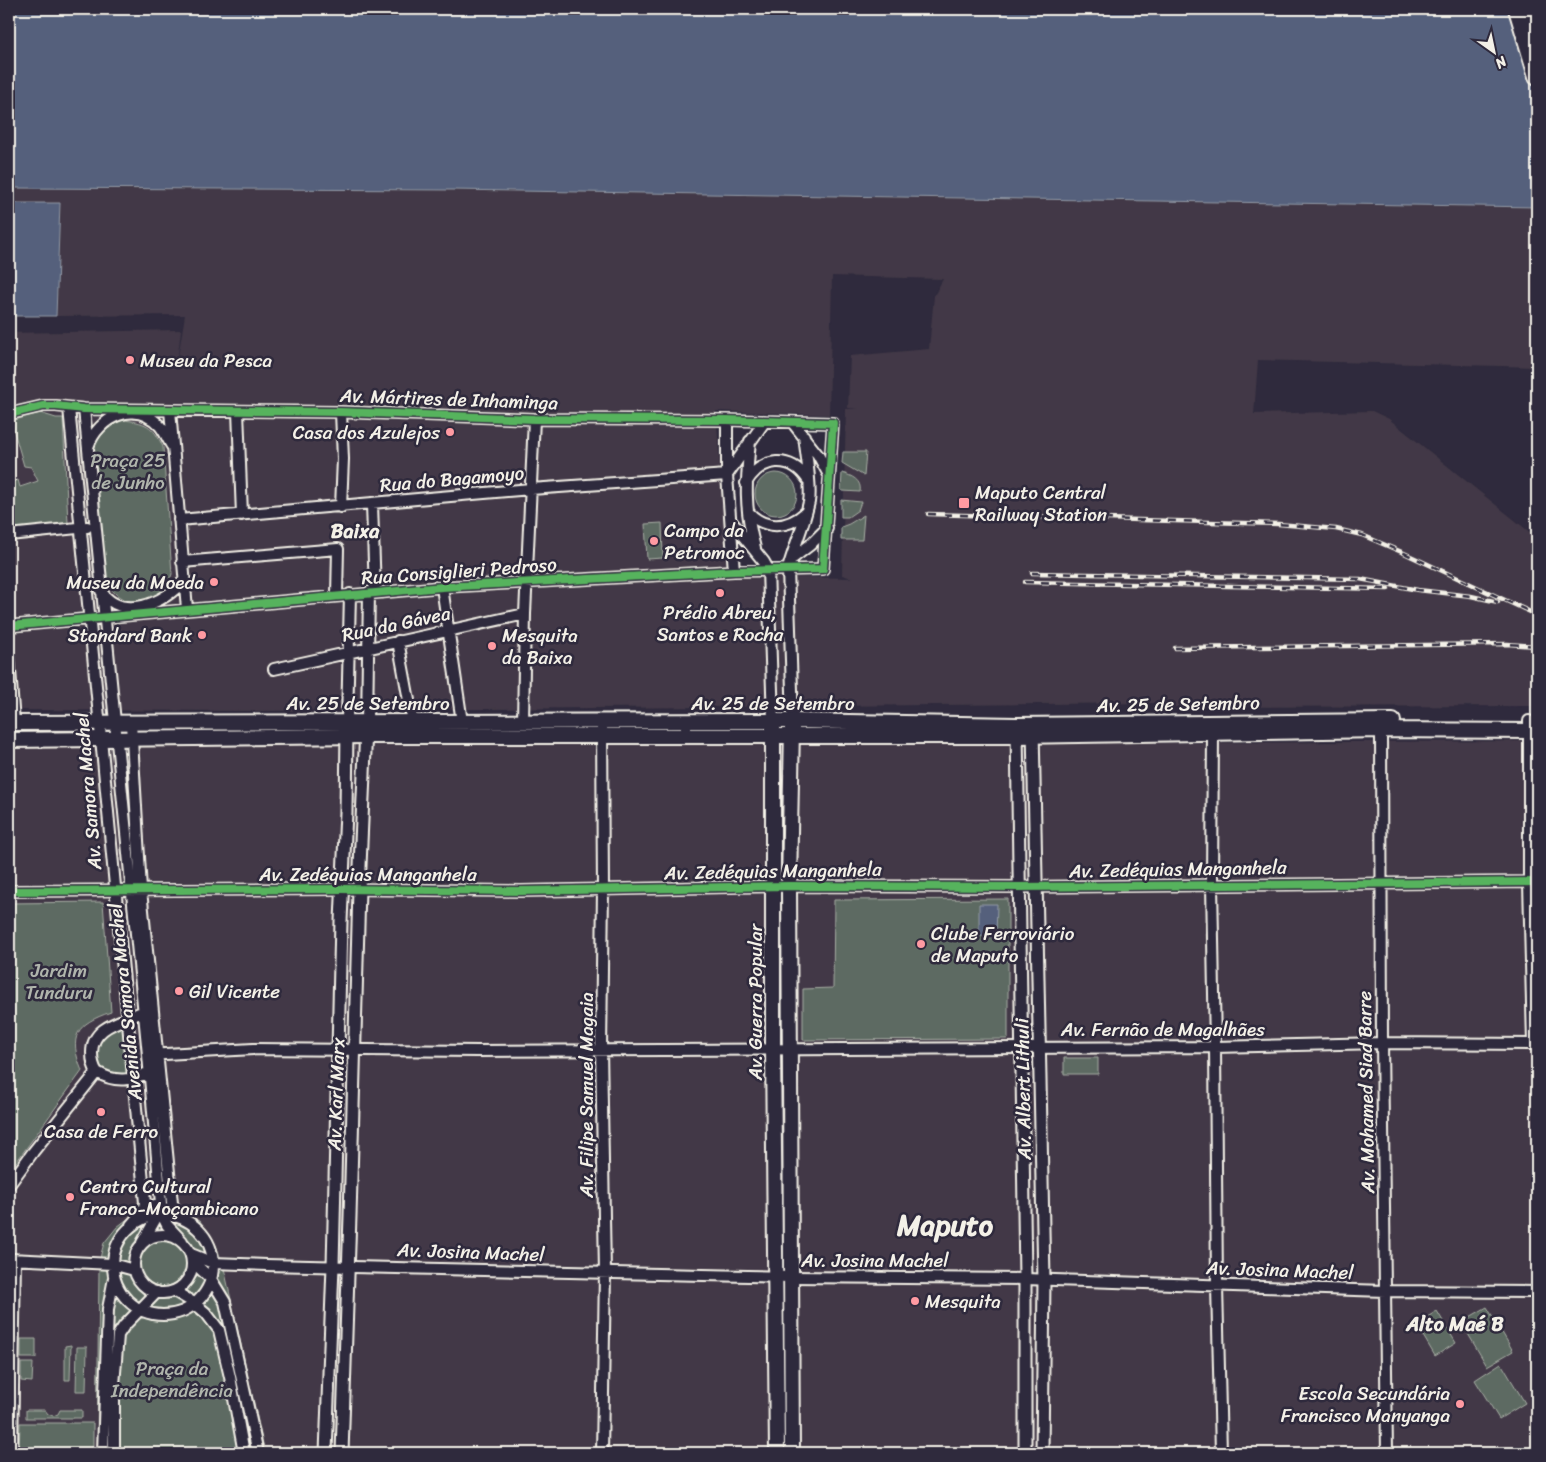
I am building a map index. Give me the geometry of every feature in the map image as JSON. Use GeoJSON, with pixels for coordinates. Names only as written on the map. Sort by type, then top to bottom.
{"type":"FeatureCollection","features":[{"type":"Feature","properties":{"kind":"highway"},"geometry":{"type":"LineString","coordinates":[[1517,9],[1537,76]]}},
{"type":"Feature","properties":{"kind":"highway"},"geometry":{"type":"LineString","coordinates":[[1531,9],[1537,31]]}},
{"type":"Feature","properties":{"kind":"main road","name":"Av. Guerra Popular"},"geometry":{"type":"LineString","coordinates":[[773,721],[773,1049],[792,1453]]}},
{"type":"Feature","properties":{"kind":"main road","name":"Av. 25 de Setembro"},"geometry":{"type":"LineString","coordinates":[[11,723],[793,721],[1017,730]]}},
{"type":"Feature","properties":{"kind":"main road","name":"Av. Guerra Popular"},"geometry":{"type":"LineString","coordinates":[[777,1453],[789,1049],[789,886],[793,721]]}},
{"type":"Feature","properties":{"kind":"main road","name":"Av. 25 de Setembro"},"geometry":{"type":"LineString","coordinates":[[1033,730],[1376,721],[1533,726]]}},
{"type":"Feature","properties":{"kind":"main road","name":"Av. 25 de Setembro"},"geometry":{"type":"LineString","coordinates":[[9,740],[366,736],[792,736],[1017,730],[1213,733],[1533,726]]}},
{"type":"Feature","properties":{"kind":"street"},"geometry":{"type":"LineString","coordinates":[[9,414],[43,406],[84,409],[170,410],[187,609],[9,626]]}},
{"type":"Feature","properties":{"kind":"street","name":"Av. Samora Machel"},"geometry":{"type":"LineString","coordinates":[[69,408],[89,618],[108,723]]}},
{"type":"Feature","properties":{"kind":"street"},"geometry":{"type":"LineString","coordinates":[[84,409],[87,456],[104,617]]}},
{"type":"Feature","properties":{"kind":"street","name":"Av. Mártires de Inhaminga"},"geometry":{"type":"LineString","coordinates":[[170,410],[341,412],[534,419],[727,420],[833,423],[830,476]]}},
{"type":"Feature","properties":{"kind":"street"},"geometry":{"type":"LineString","coordinates":[[238,411],[242,515]]}},
{"type":"Feature","properties":{"kind":"street"},"geometry":{"type":"LineString","coordinates":[[341,412],[343,459],[342,507]]}},
{"type":"Feature","properties":{"kind":"street"},"geometry":{"type":"LineString","coordinates":[[87,456],[88,446],[101,425],[111,418],[128,413],[140,414],[159,426],[174,449]]}},
{"type":"Feature","properties":{"kind":"street"},"geometry":{"type":"LineString","coordinates":[[523,722],[525,614],[528,583],[534,419]]}},
{"type":"Feature","properties":{"kind":"street"},"geometry":{"type":"LineString","coordinates":[[727,420],[727,475],[734,571]]}},
{"type":"Feature","properties":{"kind":"street"},"geometry":{"type":"LineString","coordinates":[[727,475],[765,421]]}},
{"type":"Feature","properties":{"kind":"street"},"geometry":{"type":"LineString","coordinates":[[792,422],[818,455],[830,476],[827,528]]}},
{"type":"Feature","properties":{"kind":"street","name":"Av. Guerra Popular"},"geometry":{"type":"LineString","coordinates":[[793,721],[788,569],[809,502],[804,436]]}},
{"type":"Feature","properties":{"kind":"street"},"geometry":{"type":"LineString","coordinates":[[750,440],[746,484],[751,533],[757,555]]}},
{"type":"Feature","properties":{"kind":"street"},"geometry":{"type":"LineString","coordinates":[[746,484],[751,475],[760,467],[772,462],[783,462],[794,466],[802,471],[808,481]]}},
{"type":"Feature","properties":{"kind":"street","name":"Rua do Bagamoyo"},"geometry":{"type":"LineString","coordinates":[[180,520],[531,489],[727,475]]}},
{"type":"Feature","properties":{"kind":"street"},"geometry":{"type":"LineString","coordinates":[[367,722],[372,592],[372,504]]}},
{"type":"Feature","properties":{"kind":"street"},"geometry":{"type":"LineString","coordinates":[[748,512],[757,521],[766,525],[776,526],[788,524],[806,512]]}},
{"type":"Feature","properties":{"kind":"street"},"geometry":{"type":"LineString","coordinates":[[731,521],[768,569]]}},
{"type":"Feature","properties":{"kind":"street"},"geometry":{"type":"LineString","coordinates":[[9,535],[94,527]]}},
{"type":"Feature","properties":{"kind":"street","name":"Av. Guerra Popular"},"geometry":{"type":"LineString","coordinates":[[793,558],[827,528]]}},
{"type":"Feature","properties":{"kind":"street","name":"Rua Consiglieri Pedroso"},"geometry":{"type":"LineString","coordinates":[[187,609],[442,587],[768,569],[823,569],[827,528]]}},
{"type":"Feature","properties":{"kind":"street"},"geometry":{"type":"LineString","coordinates":[[182,562],[338,548],[337,595]]}},
{"type":"Feature","properties":{"kind":"street","name":"Av. Guerra Popular"},"geometry":{"type":"LineString","coordinates":[[768,569],[772,640],[773,721]]}},
{"type":"Feature","properties":{"kind":"street"},"geometry":{"type":"LineString","coordinates":[[101,590],[106,599],[115,605],[138,606],[167,597],[184,580]]}},
{"type":"Feature","properties":{"kind":"street"},"geometry":{"type":"LineString","coordinates":[[442,587],[462,722]]}},
{"type":"Feature","properties":{"kind":"street"},"geometry":{"type":"LineString","coordinates":[[348,722],[350,594]]}},
{"type":"Feature","properties":{"kind":"street","name":"Rua da Gávea"},"geometry":{"type":"LineString","coordinates":[[274,669],[525,614]]}},
{"type":"Feature","properties":{"kind":"street","name":"Av. Samora Machel"},"geometry":{"type":"LineString","coordinates":[[104,617],[109,739],[142,1012],[159,1215]]}},
{"type":"Feature","properties":{"kind":"street"},"geometry":{"type":"LineString","coordinates":[[398,641],[413,722]]}},
{"type":"Feature","properties":{"kind":"street"},"geometry":{"type":"LineString","coordinates":[[9,656],[11,723]]}},
{"type":"Feature","properties":{"kind":"street","name":"Av. Karl Marx"},"geometry":{"type":"LineString","coordinates":[[326,1453],[348,722]]}},
{"type":"Feature","properties":{"kind":"street","name":"Av. Karl Marx"},"geometry":{"type":"LineString","coordinates":[[342,1453],[359,890],[367,722]]}},
{"type":"Feature","properties":{"kind":"street","name":"Av. Filipe Samuel Magaia"},"geometry":{"type":"LineString","coordinates":[[602,722],[603,890],[601,1049],[605,1273],[602,1453]]}},
{"type":"Feature","properties":{"kind":"street","name":"Avenida Samora Machel"},"geometry":{"type":"LineString","coordinates":[[108,723],[128,891]]}},
{"type":"Feature","properties":{"kind":"street","name":"Av. Samora Machel"},"geometry":{"type":"LineString","coordinates":[[131,723],[128,891],[129,1018],[145,1202],[143,1211],[131,1225]]}},
{"type":"Feature","properties":{"kind":"street"},"geometry":{"type":"LineString","coordinates":[[1533,726],[1535,1044]]}},
{"type":"Feature","properties":{"kind":"street","name":"Av. Albert Lithuli"},"geometry":{"type":"LineString","coordinates":[[1017,730],[1026,1453]]}},
{"type":"Feature","properties":{"kind":"street","name":"Av. Albert Lithuli"},"geometry":{"type":"LineString","coordinates":[[1033,730],[1038,886],[1044,1280],[1042,1453]]}},
{"type":"Feature","properties":{"kind":"street","name":"Av. Mohamed Siad Barre"},"geometry":{"type":"LineString","coordinates":[[1381,730],[1382,1043],[1387,1453]]}},
{"type":"Feature","properties":{"kind":"street"},"geometry":{"type":"LineString","coordinates":[[1213,733],[1212,885],[1221,1453]]}},
{"type":"Feature","properties":{"kind":"street","name":"Av. Zedéquias Manganhela"},"geometry":{"type":"LineString","coordinates":[[9,892],[342,889],[603,890],[789,886],[1019,887],[1533,882]]}},
{"type":"Feature","properties":{"kind":"street","name":"Av. Samora Machel"},"geometry":{"type":"LineString","coordinates":[[128,891],[153,1054],[172,1203],[176,1212],[183,1219]]}},
{"type":"Feature","properties":{"kind":"street"},"geometry":{"type":"LineString","coordinates":[[142,1012],[104,1029],[96,1035],[92,1043],[92,1060],[97,1072],[114,1080],[134,1078],[147,1073]]}},
{"type":"Feature","properties":{"kind":"street","name":"Avenida Samora Machel"},"geometry":{"type":"LineString","coordinates":[[142,1012],[153,1054],[147,1073]]}},
{"type":"Feature","properties":{"kind":"street","name":"Av. Fernão de Magalhães"},"geometry":{"type":"LineString","coordinates":[[773,1049],[1215,1047],[1382,1043],[1440,1045],[1535,1044]]}},
{"type":"Feature","properties":{"kind":"street"},"geometry":{"type":"LineString","coordinates":[[153,1054],[253,1049],[478,1051],[773,1049]]}},
{"type":"Feature","properties":{"kind":"street"},"geometry":{"type":"LineString","coordinates":[[9,1185],[97,1072]]}},
{"type":"Feature","properties":{"kind":"street"},"geometry":{"type":"LineString","coordinates":[[159,1215],[182,1241],[191,1258],[211,1279],[220,1292],[228,1311],[258,1453]]}},
{"type":"Feature","properties":{"kind":"street"},"geometry":{"type":"LineString","coordinates":[[159,1215],[136,1251],[134,1270],[137,1278],[149,1290],[165,1293],[174,1291],[188,1279],[191,1270],[191,1258]]}},
{"type":"Feature","properties":{"kind":"street"},"geometry":{"type":"LineString","coordinates":[[159,1215],[183,1219],[201,1232],[207,1241],[213,1263],[211,1279],[206,1289],[194,1303],[182,1311],[168,1315],[140,1310],[128,1302],[114,1278],[112,1264],[114,1250],[121,1236],[131,1225],[143,1218],[159,1215]]}},
{"type":"Feature","properties":{"kind":"street"},"geometry":{"type":"LineString","coordinates":[[142,1243],[157,1235],[166,1234],[182,1241]]}},
{"type":"Feature","properties":{"kind":"street","name":"Av. Josina Machel"},"geometry":{"type":"LineString","coordinates":[[191,1258],[213,1263],[605,1273],[1025,1279],[1385,1291],[1537,1292]]}},
{"type":"Feature","properties":{"kind":"street"},"geometry":{"type":"LineString","coordinates":[[12,1453],[12,1259],[112,1264],[134,1270]]}},
{"type":"Feature","properties":{"kind":"street"},"geometry":{"type":"LineString","coordinates":[[103,1453],[108,1309],[114,1278]]}},
{"type":"Feature","properties":{"kind":"street"},"geometry":{"type":"LineString","coordinates":[[174,1291],[206,1313],[222,1338],[244,1453]]}},
{"type":"Feature","properties":{"kind":"street"},"geometry":{"type":"LineString","coordinates":[[114,1453],[114,1385],[118,1335],[124,1326],[157,1292]]}},
{"type":"Feature","properties":{"kind":"street"},"geometry":{"type":"LineString","coordinates":[[107,1331],[118,1335]]}},
{"type":"Feature","properties":{"kind":"shaded area"},"geometry":{"type":"Polygon","coordinates":[[[9,188],[452,190],[1537,207],[1537,367],[1258,360],[1254,414],[1372,411],[1389,419],[1537,538],[1537,706],[1161,707],[1161,703],[256,711],[9,710],[9,333],[181,330],[176,370],[185,315],[56,316],[60,203],[9,203],[9,188]],[[832,276],[829,415],[716,411],[728,576],[852,578],[842,575],[846,409],[859,409],[848,408],[850,356],[929,349],[934,296],[943,279],[832,276]]]}},
{"type":"Feature","properties":{"kind":"shaded area"},"geometry":{"type":"Polygon","coordinates":[[[1537,741],[1537,1453],[9,1453],[9,742],[758,745],[1537,741]]]}},
{"type":"Feature","properties":{"kind":"green space"},"geometry":{"type":"Polygon","coordinates":[[[40,413],[63,418],[68,523],[9,529],[9,483],[18,480],[20,487],[38,481],[31,467],[24,466],[11,421],[40,413]]]}},
{"type":"Feature","properties":{"kind":"green space","name":"Praça 25 de Junho"},"geometry":{"type":"Polygon","coordinates":[[[122,420],[137,422],[152,429],[163,447],[172,574],[167,585],[158,595],[134,602],[127,601],[116,594],[103,576],[92,453],[103,433],[122,420]]]}},
{"type":"Feature","properties":{"kind":"green space"},"geometry":{"type":"Polygon","coordinates":[[[843,452],[866,452],[864,476],[842,463],[843,452]]]}},
{"type":"Feature","properties":{"kind":"green space"},"geometry":{"type":"Polygon","coordinates":[[[772,473],[780,473],[791,479],[797,494],[791,509],[780,515],[772,515],[761,509],[755,498],[755,490],[761,479],[772,473]]]}},
{"type":"Feature","properties":{"kind":"green space"},"geometry":{"type":"Polygon","coordinates":[[[842,473],[853,477],[858,482],[860,492],[841,490],[842,473]]]}},
{"type":"Feature","properties":{"kind":"green space"},"geometry":{"type":"Polygon","coordinates":[[[841,500],[861,502],[858,510],[848,517],[841,517],[841,500]]]}},
{"type":"Feature","properties":{"kind":"green space"},"geometry":{"type":"Polygon","coordinates":[[[864,515],[862,540],[841,540],[841,527],[864,515]]]}},
{"type":"Feature","properties":{"kind":"green space","name":"Campo da Petromoc"},"geometry":{"type":"Polygon","coordinates":[[[662,523],[663,558],[647,559],[645,524],[662,523]]]}},
{"type":"Feature","properties":{"kind":"green space","name":"Clube Ferroviário de Maputo"},"geometry":{"type":"Polygon","coordinates":[[[1008,899],[1008,1039],[803,1040],[803,989],[833,988],[834,900],[1008,899]]]}},
{"type":"Feature","properties":{"kind":"green space","name":"Jardim Tunduru"},"geometry":{"type":"Polygon","coordinates":[[[103,902],[111,1012],[90,1021],[78,1033],[76,1049],[82,1071],[9,1172],[9,903],[103,902]]]}},
{"type":"Feature","properties":{"kind":"green space"},"geometry":{"type":"Polygon","coordinates":[[[124,1023],[128,1072],[125,1076],[102,1069],[95,1056],[95,1038],[124,1023]]]}},
{"type":"Feature","properties":{"kind":"green space"},"geometry":{"type":"Polygon","coordinates":[[[1064,1058],[1098,1058],[1098,1074],[1064,1074],[1064,1058]]]}},
{"type":"Feature","properties":{"kind":"green space","name":"Praça da Independência"},"geometry":{"type":"Polygon","coordinates":[[[180,1211],[200,1221],[216,1245],[224,1268],[265,1453],[97,1453],[99,1269],[104,1243],[117,1227],[134,1214],[180,1211]]]}},
{"type":"Feature","properties":{"kind":"green space"},"geometry":{"type":"Polygon","coordinates":[[[1487,1307],[1513,1351],[1487,1366],[1461,1322],[1487,1307]]]}},
{"type":"Feature","properties":{"kind":"green space"},"geometry":{"type":"Polygon","coordinates":[[[1437,1311],[1456,1343],[1435,1356],[1416,1324],[1437,1311]]]}},
{"type":"Feature","properties":{"kind":"green space"},"geometry":{"type":"Polygon","coordinates":[[[21,1339],[36,1339],[36,1358],[21,1358],[21,1339]]]}},
{"type":"Feature","properties":{"kind":"green space"},"geometry":{"type":"Polygon","coordinates":[[[71,1345],[70,1380],[65,1380],[65,1346],[71,1345]]]}},
{"type":"Feature","properties":{"kind":"green space"},"geometry":{"type":"Polygon","coordinates":[[[77,1347],[87,1347],[86,1391],[76,1391],[77,1347]]]}},
{"type":"Feature","properties":{"kind":"green space"},"geometry":{"type":"Polygon","coordinates":[[[21,1363],[33,1363],[32,1382],[21,1381],[21,1363]]]}},
{"type":"Feature","properties":{"kind":"green space"},"geometry":{"type":"Polygon","coordinates":[[[1501,1363],[1525,1403],[1499,1419],[1475,1380],[1501,1363]]]}},
{"type":"Feature","properties":{"kind":"green space"},"geometry":{"type":"Polygon","coordinates":[[[26,1410],[45,1410],[53,1416],[58,1414],[60,1410],[82,1410],[82,1418],[26,1418],[26,1410]]]}},
{"type":"Feature","properties":{"kind":"green space"},"geometry":{"type":"Polygon","coordinates":[[[20,1423],[93,1423],[93,1453],[19,1453],[20,1423]]]}},
{"type":"Feature","properties":{"kind":"water"},"geometry":{"type":"Polygon","coordinates":[[[9,9],[1537,9],[1537,207],[452,190],[9,188],[9,9]]]}},
{"type":"Feature","properties":{"kind":"water"},"geometry":{"type":"Polygon","coordinates":[[[9,203],[60,203],[56,316],[9,316],[9,203]]]}},
{"type":"Feature","properties":{"kind":"water"},"geometry":{"type":"Polygon","coordinates":[[[979,904],[997,904],[996,937],[979,936],[979,904]]]}},
{"type":"Feature","properties":{"kind":"railway"},"geometry":{"type":"LineString","coordinates":[[928,514],[1278,524],[1336,529],[1362,535],[1537,615]]}},
{"type":"Feature","properties":{"kind":"railway"},"geometry":{"type":"LineString","coordinates":[[1032,573],[1360,579],[1498,602]]}},
{"type":"Feature","properties":{"kind":"railway"},"geometry":{"type":"LineString","coordinates":[[1025,582],[1388,589]]}},
{"type":"Feature","properties":{"kind":"railway"},"geometry":{"type":"LineString","coordinates":[[1175,648],[1507,644],[1537,646]]}},
{"type":"Feature","properties":{"kind":"cycle path"},"geometry":{"type":"LineString","coordinates":[[9,414],[43,406],[56,406],[84,409],[341,412],[534,419],[727,420],[833,423],[823,569],[734,571],[442,587],[9,626]]}},
{"type":"Feature","properties":{"kind":"cycle path"},"geometry":{"type":"LineString","coordinates":[[9,891],[342,889],[521,891],[789,886],[1019,887],[1537,882]]}},
{"type":"Feature","properties":{"kind":"place","name":"Museu da Pesca"},"geometry":{"type":"Point","coordinates":[130,360]}},
{"type":"Feature","properties":{"kind":"place","name":"Casa dos Azulejos"},"geometry":{"type":"Point","coordinates":[450,432]}},
{"type":"Feature","properties":{"kind":"place","name":"Maputo Central Railway Station"},"geometry":{"type":"Point","coordinates":[964,503]}},
{"type":"Feature","properties":{"kind":"place","name":"Campo da Petromoc"},"geometry":{"type":"Point","coordinates":[654,541]}},
{"type":"Feature","properties":{"kind":"place","name":"Museu da Moeda"},"geometry":{"type":"Point","coordinates":[214,582]}},
{"type":"Feature","properties":{"kind":"place","name":"Prédio Abreu, Santos e Rocha"},"geometry":{"type":"Point","coordinates":[720,593]}},
{"type":"Feature","properties":{"kind":"place","name":"Standard Bank"},"geometry":{"type":"Point","coordinates":[202,635]}},
{"type":"Feature","properties":{"kind":"place","name":"Mesquita da Baixa"},"geometry":{"type":"Point","coordinates":[492,646]}},
{"type":"Feature","properties":{"kind":"place","name":"Clube Ferroviário de Maputo"},"geometry":{"type":"Point","coordinates":[921,944]}},
{"type":"Feature","properties":{"kind":"place","name":"Gil Vicente"},"geometry":{"type":"Point","coordinates":[179,991]}},
{"type":"Feature","properties":{"kind":"place","name":"Casa de Ferro"},"geometry":{"type":"Point","coordinates":[101,1112]}},
{"type":"Feature","properties":{"kind":"place","name":"Centro Cultural Franco-Moçambicano"},"geometry":{"type":"Point","coordinates":[70,1197]}},
{"type":"Feature","properties":{"kind":"place","name":"Mesquita"},"geometry":{"type":"Point","coordinates":[915,1301]}},
{"type":"Feature","properties":{"kind":"place","name":"Escola Secundária Francisco Manyanga"},"geometry":{"type":"Point","coordinates":[1460,1404]}},
{"type":"Feature","properties":{"kind":"district","name":"Baixa"},"geometry":{"type":"Point","coordinates":[355,531]}},
{"type":"Feature","properties":{"kind":"district","name":"Maputo"},"geometry":{"type":"Point","coordinates":[945,1225]}},
{"type":"Feature","properties":{"kind":"district","name":"Alto Maé B"},"geometry":{"type":"Point","coordinates":[1455,1324]}}]}
